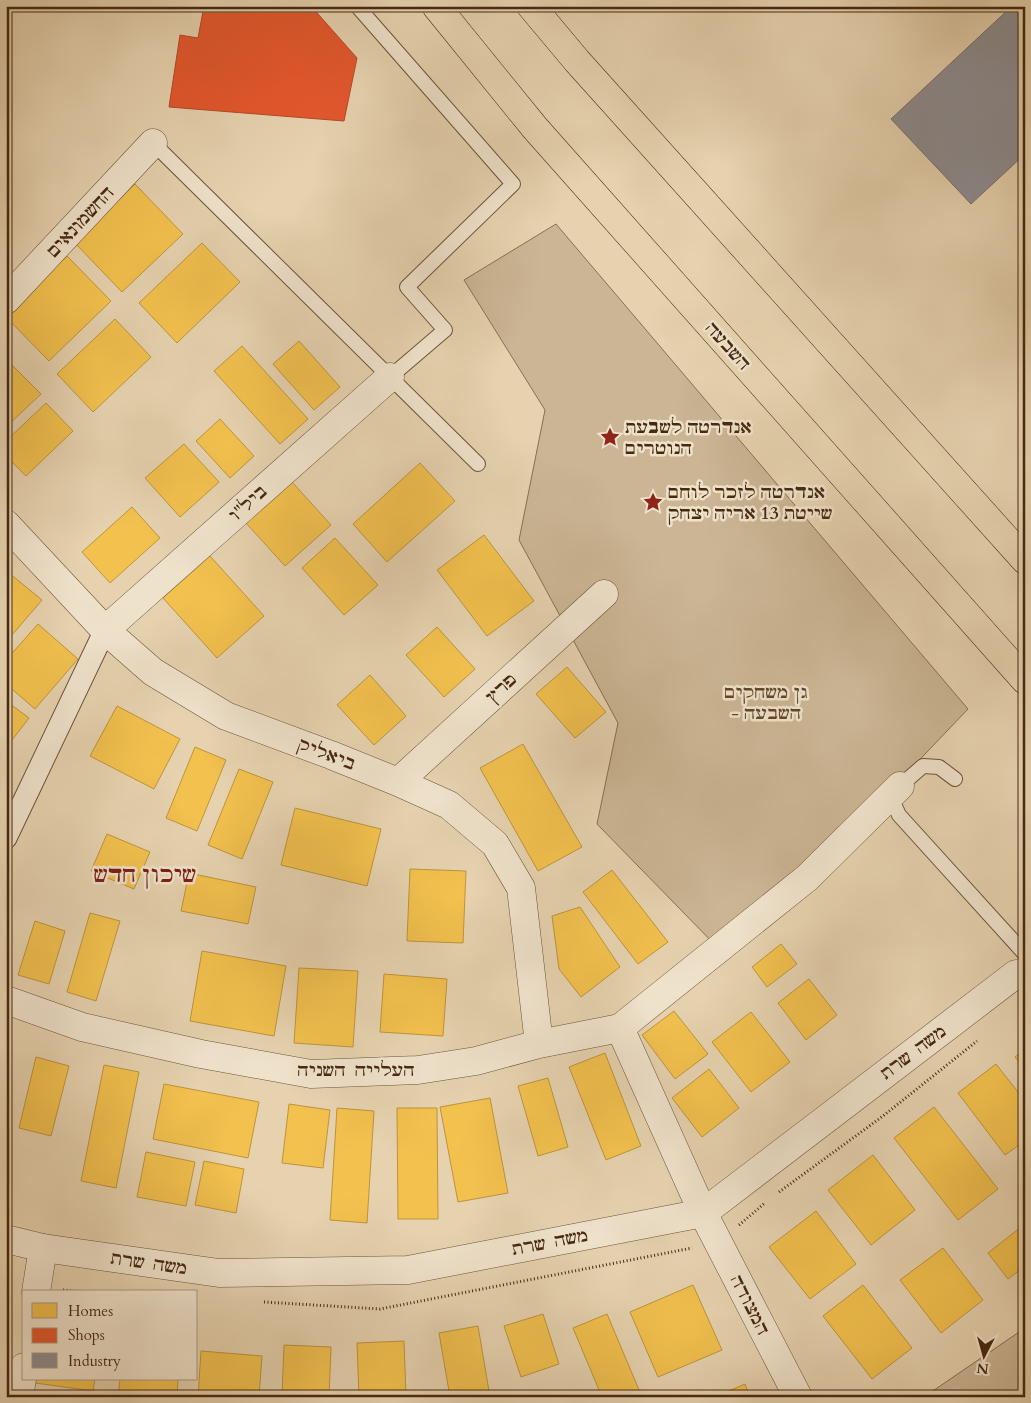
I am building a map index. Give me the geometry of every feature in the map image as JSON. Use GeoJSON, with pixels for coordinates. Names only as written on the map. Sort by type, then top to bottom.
{"type":"FeatureCollection","features":[{"type":"Feature","properties":{"kind":"highway","name":"השבעה"},"geometry":{"type":"LineString","coordinates":[[436,6],[535,128],[1025,680]]}},
{"type":"Feature","properties":{"kind":"highway"},"geometry":{"type":"LineString","coordinates":[[532,6],[577,61],[1025,560]]}},
{"type":"Feature","properties":{"kind":"street","name":"החשמונאים"},"geometry":{"type":"LineString","coordinates":[[6,300],[153,143]]}},
{"type":"Feature","properties":{"kind":"street","name":"ביל\"ו"},"geometry":{"type":"LineString","coordinates":[[105,630],[390,377]]}},
{"type":"Feature","properties":{"kind":"street","name":"ביאליק"},"geometry":{"type":"LineString","coordinates":[[6,524],[105,630],[153,672],[226,716],[398,782],[449,805],[495,844],[521,888],[539,1044]]}},
{"type":"Feature","properties":{"kind":"street","name":"פרץ"},"geometry":{"type":"LineString","coordinates":[[398,782],[604,594]]}},
{"type":"Feature","properties":{"kind":"street"},"geometry":{"type":"LineString","coordinates":[[6,838],[105,630]]}},
{"type":"Feature","properties":{"kind":"street"},"geometry":{"type":"LineString","coordinates":[[620,1028],[808,878],[900,786]]}},
{"type":"Feature","properties":{"kind":"street","name":"משה שרת"},"geometry":{"type":"LineString","coordinates":[[6,1239],[43,1248],[219,1273],[408,1270],[703,1213],[1022,965]]}},
{"type":"Feature","properties":{"kind":"street","name":"העלייה השניה"},"geometry":{"type":"LineString","coordinates":[[6,1000],[82,1027],[201,1054],[310,1074],[418,1070],[476,1061],[539,1044],[620,1028]]}},
{"type":"Feature","properties":{"kind":"street","name":"המצודה"},"geometry":{"type":"LineString","coordinates":[[620,1028],[703,1213],[798,1397]]}},
{"type":"Feature","properties":{"kind":"street"},"geometry":{"type":"LineString","coordinates":[[36,1290],[43,1248]]}},
{"type":"Feature","properties":{"kind":"street"},"geometry":{"type":"LineString","coordinates":[[19,1397],[22,1379]]}},
{"type":"Feature","properties":{"kind":"lane"},"geometry":{"type":"LineString","coordinates":[[357,6],[513,184],[407,287],[445,330],[390,377]]}},
{"type":"Feature","properties":{"kind":"lane"},"geometry":{"type":"LineString","coordinates":[[153,143],[478,464]]}},
{"type":"Feature","properties":{"kind":"lane"},"geometry":{"type":"LineString","coordinates":[[955,779],[939,767],[923,766],[900,786],[893,802],[899,815],[1022,965]]}},
{"type":"Feature","properties":{"kind":"path"},"geometry":{"type":"LineString","coordinates":[[774,1196],[883,1116],[980,1039]]}},
{"type":"Feature","properties":{"kind":"path"},"geometry":{"type":"LineString","coordinates":[[718,1243],[767,1202]]}},
{"type":"Feature","properties":{"kind":"green space","name":"גן משחקים - השבעה"},"geometry":{"type":"Polygon","coordinates":[[[556,224],[968,709],[825,859],[720,950],[597,824],[618,723],[519,540],[545,410],[464,280],[556,224]]]}},
{"type":"Feature","properties":{"kind":"green space"},"geometry":{"type":"Polygon","coordinates":[[[1025,1328],[1025,1397],[924,1397],[1025,1328]]]}},
{"type":"Feature","properties":{"kind":"building: Homes"},"geometry":{"type":"Polygon","coordinates":[[[135,184],[183,234],[122,292],[74,242],[135,184]]]}},
{"type":"Feature","properties":{"kind":"building: Homes"},"geometry":{"type":"Polygon","coordinates":[[[202,243],[240,282],[177,343],[139,303],[202,243]]]}},
{"type":"Feature","properties":{"kind":"building: Homes"},"geometry":{"type":"Polygon","coordinates":[[[67,256],[111,301],[49,361],[6,315],[67,256]]]}},
{"type":"Feature","properties":{"kind":"building: Homes"},"geometry":{"type":"Polygon","coordinates":[[[115,319],[151,357],[93,412],[57,374],[115,319]]]}},
{"type":"Feature","properties":{"kind":"building: Homes"},"geometry":{"type":"Polygon","coordinates":[[[299,341],[340,387],[314,410],[273,364],[299,341]]]}},
{"type":"Feature","properties":{"kind":"building: Homes"},"geometry":{"type":"Polygon","coordinates":[[[242,346],[308,419],[280,444],[214,371],[242,346]]]}},
{"type":"Feature","properties":{"kind":"building: Homes"},"geometry":{"type":"Polygon","coordinates":[[[6,359],[41,394],[6,427],[6,359]]]}},
{"type":"Feature","properties":{"kind":"building: Homes"},"geometry":{"type":"Polygon","coordinates":[[[46,403],[73,431],[26,476],[6,456],[6,441],[46,403]]]}},
{"type":"Feature","properties":{"kind":"building: Homes"},"geometry":{"type":"Polygon","coordinates":[[[220,419],[254,456],[230,478],[196,441],[220,419]]]}},
{"type":"Feature","properties":{"kind":"building: Homes"},"geometry":{"type":"Polygon","coordinates":[[[184,444],[219,482],[180,517],[145,478],[184,444]]]}},
{"type":"Feature","properties":{"kind":"building: Homes"},"geometry":{"type":"Polygon","coordinates":[[[420,463],[455,501],[387,562],[353,524],[420,463]]]}},
{"type":"Feature","properties":{"kind":"building: Homes"},"geometry":{"type":"Polygon","coordinates":[[[292,482],[331,525],[285,566],[246,523],[292,482]]]}},
{"type":"Feature","properties":{"kind":"building: Homes"},"geometry":{"type":"Polygon","coordinates":[[[132,507],[160,538],[110,583],[82,552],[132,507]]]}},
{"type":"Feature","properties":{"kind":"building: Homes"},"geometry":{"type":"Polygon","coordinates":[[[484,535],[534,601],[487,636],[437,570],[484,535]]]}},
{"type":"Feature","properties":{"kind":"building: Homes"},"geometry":{"type":"Polygon","coordinates":[[[335,538],[378,585],[344,615],[302,568],[335,538]]]}},
{"type":"Feature","properties":{"kind":"building: Homes"},"geometry":{"type":"Polygon","coordinates":[[[210,556],[264,616],[217,658],[163,598],[210,556]]]}},
{"type":"Feature","properties":{"kind":"building: Homes"},"geometry":{"type":"Polygon","coordinates":[[[9,573],[42,600],[6,642],[6,576],[9,573]]]}},
{"type":"Feature","properties":{"kind":"building: Homes"},"geometry":{"type":"Polygon","coordinates":[[[38,624],[78,659],[35,709],[6,684],[6,660],[38,624]]]}},
{"type":"Feature","properties":{"kind":"building: Homes"},"geometry":{"type":"Polygon","coordinates":[[[437,627],[475,669],[444,697],[406,655],[437,627]]]}},
{"type":"Feature","properties":{"kind":"building: Homes"},"geometry":{"type":"Polygon","coordinates":[[[567,667],[606,712],[575,738],[536,694],[567,667]]]}},
{"type":"Feature","properties":{"kind":"building: Homes"},"geometry":{"type":"Polygon","coordinates":[[[370,675],[406,716],[374,745],[337,705],[370,675]]]}},
{"type":"Feature","properties":{"kind":"building: Homes"},"geometry":{"type":"Polygon","coordinates":[[[6,701],[29,718],[6,748],[6,701]]]}},
{"type":"Feature","properties":{"kind":"building: Homes"},"geometry":{"type":"Polygon","coordinates":[[[117,706],[180,739],[154,789],[90,756],[117,706]]]}},
{"type":"Feature","properties":{"kind":"building: Homes"},"geometry":{"type":"Polygon","coordinates":[[[523,744],[582,847],[538,871],[480,768],[523,744]]]}},
{"type":"Feature","properties":{"kind":"building: Homes"},"geometry":{"type":"Polygon","coordinates":[[[195,747],[226,760],[197,831],[166,818],[195,747]]]}},
{"type":"Feature","properties":{"kind":"building: Homes"},"geometry":{"type":"Polygon","coordinates":[[[239,769],[273,782],[242,859],[208,845],[239,769]]]}},
{"type":"Feature","properties":{"kind":"building: Homes"},"geometry":{"type":"Polygon","coordinates":[[[295,808],[381,829],[367,886],[281,865],[295,808]]]}},
{"type":"Feature","properties":{"kind":"building: Homes"},"geometry":{"type":"Polygon","coordinates":[[[107,834],[150,852],[134,889],[91,871],[107,834]]]}},
{"type":"Feature","properties":{"kind":"building: Homes"},"geometry":{"type":"Polygon","coordinates":[[[410,869],[466,871],[463,943],[407,941],[410,869]]]}},
{"type":"Feature","properties":{"kind":"building: Homes"},"geometry":{"type":"Polygon","coordinates":[[[612,870],[668,942],[638,964],[583,892],[612,870]]]}},
{"type":"Feature","properties":{"kind":"building: Homes"},"geometry":{"type":"Polygon","coordinates":[[[189,873],[256,887],[248,924],[181,911],[189,873]]]}},
{"type":"Feature","properties":{"kind":"building: Homes"},"geometry":{"type":"Polygon","coordinates":[[[580,907],[620,967],[581,997],[559,969],[552,916],[580,907]]]}},
{"type":"Feature","properties":{"kind":"building: Homes"},"geometry":{"type":"Polygon","coordinates":[[[90,913],[120,921],[96,1001],[67,992],[90,913]]]}},
{"type":"Feature","properties":{"kind":"building: Homes"},"geometry":{"type":"Polygon","coordinates":[[[35,921],[65,931],[49,984],[18,975],[35,921]]]}},
{"type":"Feature","properties":{"kind":"building: Homes"},"geometry":{"type":"Polygon","coordinates":[[[781,944],[797,964],[767,987],[752,967],[781,944]]]}},
{"type":"Feature","properties":{"kind":"building: Homes"},"geometry":{"type":"Polygon","coordinates":[[[202,951],[286,966],[274,1036],[190,1021],[202,951]]]}},
{"type":"Feature","properties":{"kind":"building: Homes"},"geometry":{"type":"Polygon","coordinates":[[[299,968],[358,971],[353,1047],[294,1043],[299,968]]]}},
{"type":"Feature","properties":{"kind":"building: Homes"},"geometry":{"type":"Polygon","coordinates":[[[384,974],[447,979],[443,1036],[380,1032],[384,974]]]}},
{"type":"Feature","properties":{"kind":"building: Homes"},"geometry":{"type":"Polygon","coordinates":[[[809,979],[837,1015],[806,1040],[778,1003],[809,979]]]}},
{"type":"Feature","properties":{"kind":"building: Homes"},"geometry":{"type":"Polygon","coordinates":[[[674,1011],[708,1054],[675,1079],[642,1035],[674,1011]]]}},
{"type":"Feature","properties":{"kind":"building: Homes"},"geometry":{"type":"Polygon","coordinates":[[[751,1012],[790,1062],[751,1092],[712,1042],[751,1012]]]}},
{"type":"Feature","properties":{"kind":"building: Homes"},"geometry":{"type":"Polygon","coordinates":[[[1025,1049],[1025,1069],[1015,1057],[1025,1049]]]}},
{"type":"Feature","properties":{"kind":"building: Homes"},"geometry":{"type":"Polygon","coordinates":[[[605,1053],[641,1146],[606,1160],[569,1067],[605,1053]]]}},
{"type":"Feature","properties":{"kind":"building: Homes"},"geometry":{"type":"Polygon","coordinates":[[[36,1057],[69,1066],[51,1136],[19,1128],[36,1057]]]}},
{"type":"Feature","properties":{"kind":"building: Homes"},"geometry":{"type":"Polygon","coordinates":[[[996,1064],[1025,1101],[1025,1141],[1005,1155],[958,1093],[996,1064]]]}},
{"type":"Feature","properties":{"kind":"building: Homes"},"geometry":{"type":"Polygon","coordinates":[[[104,1065],[139,1072],[116,1188],[81,1181],[104,1065]]]}},
{"type":"Feature","properties":{"kind":"building: Homes"},"geometry":{"type":"Polygon","coordinates":[[[709,1069],[739,1108],[702,1137],[672,1098],[709,1069]]]}},
{"type":"Feature","properties":{"kind":"building: Homes"},"geometry":{"type":"Polygon","coordinates":[[[548,1078],[568,1147],[538,1156],[518,1086],[548,1078]]]}},
{"type":"Feature","properties":{"kind":"building: Homes"},"geometry":{"type":"Polygon","coordinates":[[[164,1084],[259,1102],[248,1158],[153,1139],[164,1084]]]}},
{"type":"Feature","properties":{"kind":"building: Homes"},"geometry":{"type":"Polygon","coordinates":[[[490,1098],[508,1193],[458,1202],[440,1107],[490,1098]]]}},
{"type":"Feature","properties":{"kind":"building: Homes"},"geometry":{"type":"Polygon","coordinates":[[[289,1104],[330,1110],[323,1168],[282,1163],[289,1104]]]}},
{"type":"Feature","properties":{"kind":"building: Homes"},"geometry":{"type":"Polygon","coordinates":[[[934,1107],[998,1189],[958,1220],[894,1138],[934,1107]]]}},
{"type":"Feature","properties":{"kind":"building: Homes"},"geometry":{"type":"Polygon","coordinates":[[[337,1108],[374,1111],[367,1223],[330,1220],[337,1108]]]}},
{"type":"Feature","properties":{"kind":"building: Homes"},"geometry":{"type":"Polygon","coordinates":[[[397,1108],[437,1108],[438,1219],[398,1219],[397,1108]]]}},
{"type":"Feature","properties":{"kind":"building: Homes"},"geometry":{"type":"Polygon","coordinates":[[[146,1152],[195,1162],[186,1206],[137,1197],[146,1152]]]}},
{"type":"Feature","properties":{"kind":"building: Homes"},"geometry":{"type":"Polygon","coordinates":[[[873,1155],[915,1210],[871,1245],[828,1190],[873,1155]]]}},
{"type":"Feature","properties":{"kind":"building: Homes"},"geometry":{"type":"Polygon","coordinates":[[[204,1161],[244,1169],[236,1213],[195,1205],[204,1161]]]}},
{"type":"Feature","properties":{"kind":"building: Homes"},"geometry":{"type":"Polygon","coordinates":[[[816,1211],[856,1264],[810,1299],[769,1247],[816,1211]]]}},
{"type":"Feature","properties":{"kind":"building: Homes"},"geometry":{"type":"Polygon","coordinates":[[[1025,1224],[1025,1266],[1008,1279],[988,1253],[1025,1224]]]}},
{"type":"Feature","properties":{"kind":"building: Homes"},"geometry":{"type":"Polygon","coordinates":[[[943,1248],[983,1300],[941,1333],[900,1280],[943,1248]]]}},
{"type":"Feature","properties":{"kind":"building: Homes"},"geometry":{"type":"Polygon","coordinates":[[[693,1285],[722,1350],[658,1377],[630,1312],[693,1285]]]}},
{"type":"Feature","properties":{"kind":"building: Homes"},"geometry":{"type":"Polygon","coordinates":[[[863,1285],[912,1348],[872,1379],[823,1316],[863,1285]]]}},
{"type":"Feature","properties":{"kind":"building: Homes"},"geometry":{"type":"Polygon","coordinates":[[[543,1314],[559,1364],[521,1377],[504,1326],[543,1314]]]}},
{"type":"Feature","properties":{"kind":"building: Homes"},"geometry":{"type":"Polygon","coordinates":[[[607,1314],[642,1397],[602,1397],[573,1328],[607,1314]]]}},
{"type":"Feature","properties":{"kind":"building: Homes"},"geometry":{"type":"Polygon","coordinates":[[[478,1326],[490,1397],[450,1397],[439,1333],[478,1326]]]}},
{"type":"Feature","properties":{"kind":"building: Homes"},"geometry":{"type":"Polygon","coordinates":[[[404,1341],[406,1395],[359,1397],[357,1343],[404,1341]]]}},
{"type":"Feature","properties":{"kind":"building: Homes"},"geometry":{"type":"Polygon","coordinates":[[[284,1345],[331,1347],[329,1397],[282,1397],[284,1345]]]}},
{"type":"Feature","properties":{"kind":"building: Homes"},"geometry":{"type":"Polygon","coordinates":[[[201,1351],[262,1356],[259,1397],[198,1397],[201,1351]]]}},
{"type":"Feature","properties":{"kind":"building: Homes"},"geometry":{"type":"Polygon","coordinates":[[[35,1380],[95,1380],[93,1391],[35,1383],[35,1380]]]}},
{"type":"Feature","properties":{"kind":"building: Homes"},"geometry":{"type":"Polygon","coordinates":[[[120,1380],[178,1380],[177,1397],[118,1397],[120,1380]]]}},
{"type":"Feature","properties":{"kind":"building: Homes"},"geometry":{"type":"Polygon","coordinates":[[[745,1384],[750,1397],[715,1397],[745,1384]]]}},
{"type":"Feature","properties":{"kind":"building: Shops"},"geometry":{"type":"Polygon","coordinates":[[[204,6],[311,6],[357,58],[344,121],[169,107],[180,35],[198,38],[204,6]]]}},
{"type":"Feature","properties":{"kind":"building: Industry"},"geometry":{"type":"Polygon","coordinates":[[[1012,6],[1025,6],[1025,154],[971,204],[891,119],[1012,6]]]}},
{"type":"Feature","properties":{"kind":"place","name":"אנדרטה לשבעת הנוטרים"},"geometry":{"type":"Point","coordinates":[610,437]}},
{"type":"Feature","properties":{"kind":"place","name":"אנדרטה לזכר לוחם שייטת 13 אריה יצחק"},"geometry":{"type":"Point","coordinates":[653,502]}},
{"type":"Feature","properties":{"kind":"district","name":"שיכון חדש"},"geometry":{"type":"Point","coordinates":[145,874]}}]}
